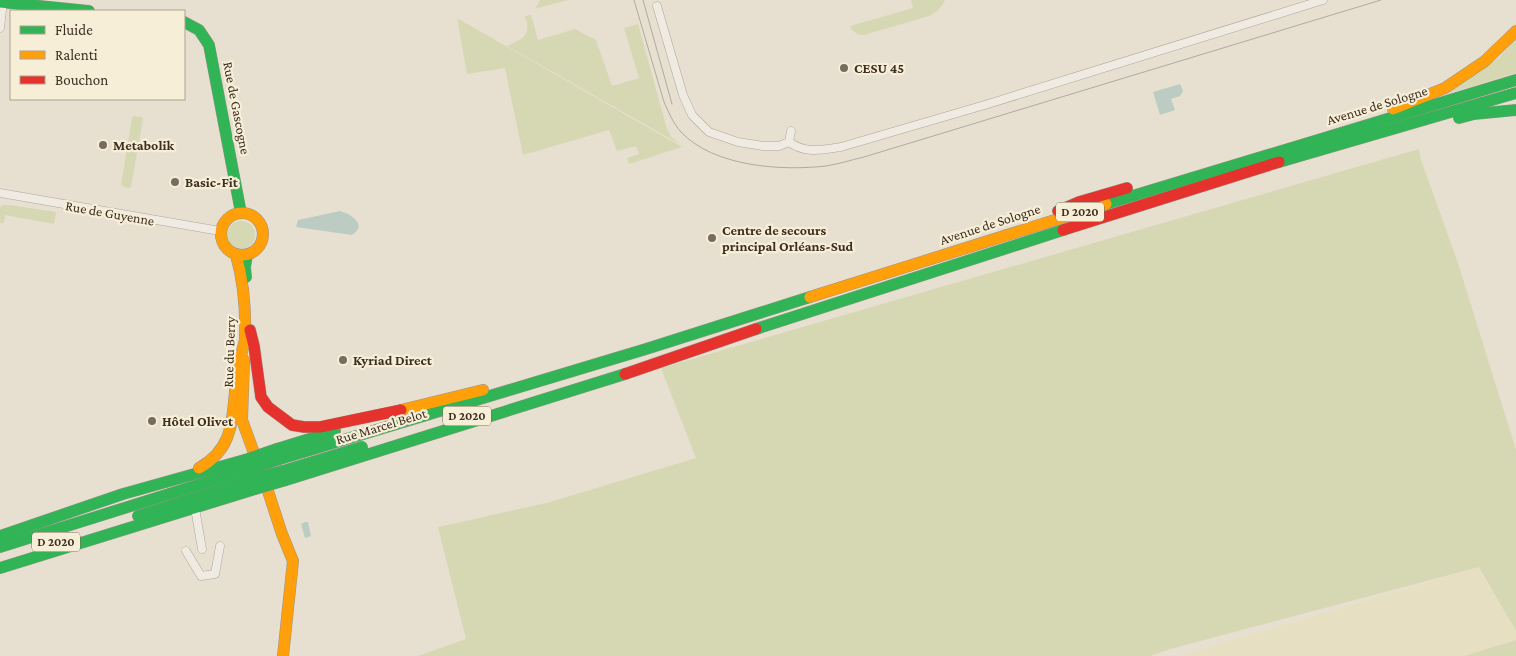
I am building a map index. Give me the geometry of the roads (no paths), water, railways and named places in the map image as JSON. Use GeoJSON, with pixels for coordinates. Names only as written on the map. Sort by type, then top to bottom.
{"type":"FeatureCollection","features":[{"type":"Feature","properties":{"kind":"main road"},"geometry":{"type":"LineString","coordinates":[[2,1],[80,10]]}},
{"type":"Feature","properties":{"kind":"main road","name":"Rue de Gascogne"},"geometry":{"type":"LineString","coordinates":[[185,23],[199,30],[209,45],[241,212]]}},
{"type":"Feature","properties":{"kind":"main road"},"geometry":{"type":"LineString","coordinates":[[994,239],[1079,202],[1392,109],[1445,88],[1485,61],[1516,31]]}},
{"type":"Feature","properties":{"kind":"main road","name":"Avenue de Sologne"},"geometry":{"type":"LineString","coordinates":[[646,349],[994,239],[1516,80]]}},
{"type":"Feature","properties":{"kind":"main road","name":"D 2020"},"geometry":{"type":"LineString","coordinates":[[1335,146],[1516,93]]}},
{"type":"Feature","properties":{"kind":"main road"},"geometry":{"type":"LineString","coordinates":[[1335,146],[1474,114],[1516,110]]}},
{"type":"Feature","properties":{"kind":"main road","name":"Rue Marcel Belot"},"geometry":{"type":"LineString","coordinates":[[110,519],[252,469],[282,465],[746,332],[1282,161],[1335,146]]}},
{"type":"Feature","properties":{"kind":"main road"},"geometry":{"type":"LineString","coordinates":[[241,212],[253,216],[258,221],[263,232],[258,248],[242,255],[228,251],[220,237],[220,231],[225,220],[241,212]]}},
{"type":"Feature","properties":{"kind":"main road","name":"Rue du Berry"},"geometry":{"type":"LineString","coordinates":[[242,255],[250,303],[247,335],[246,411],[250,432],[252,469],[293,561],[283,656]]}},
{"type":"Feature","properties":{"kind":"main road"},"geometry":{"type":"LineString","coordinates":[[247,335],[254,346],[261,397],[268,407],[283,419],[292,425],[304,427],[320,427],[380,415],[646,349]]}},
{"type":"Feature","properties":{"kind":"main road"},"geometry":{"type":"LineString","coordinates":[[0,536],[142,489],[202,466],[215,458],[223,448],[229,434],[238,373],[247,335]]}},
{"type":"Feature","properties":{"kind":"main road","name":"Rue Marcel Belot"},"geometry":{"type":"LineString","coordinates":[[282,465],[646,349]]}},
{"type":"Feature","properties":{"kind":"main road"},"geometry":{"type":"LineString","coordinates":[[142,489],[282,465],[380,415]]}},
{"type":"Feature","properties":{"kind":"main road"},"geometry":{"type":"LineString","coordinates":[[0,568],[195,508],[252,469]]}},
{"type":"Feature","properties":{"kind":"main road","name":"D 2020"},"geometry":{"type":"LineString","coordinates":[[0,547],[110,519]]}},
{"type":"Feature","properties":{"kind":"main road","name":"D 2020"},"geometry":{"type":"LineString","coordinates":[[0,560],[110,519]]}},
{"type":"Feature","properties":{"kind":"street"},"geometry":{"type":"LineString","coordinates":[[790,142],[798,148],[805,150],[841,147],[988,104],[1323,0]]}},
{"type":"Feature","properties":{"kind":"street"},"geometry":{"type":"LineString","coordinates":[[0,28],[2,1]]}},
{"type":"Feature","properties":{"kind":"street"},"geometry":{"type":"LineString","coordinates":[[657,6],[683,96],[692,115],[709,132],[738,142],[763,146],[779,146],[790,142]]}},
{"type":"Feature","properties":{"kind":"street"},"geometry":{"type":"LineString","coordinates":[[790,142],[791,131]]}},
{"type":"Feature","properties":{"kind":"street","name":"Rue de Guyenne"},"geometry":{"type":"LineString","coordinates":[[0,193],[220,231]]}},
{"type":"Feature","properties":{"kind":"street"},"geometry":{"type":"LineString","coordinates":[[195,508],[202,549]]}},
{"type":"Feature","properties":{"kind":"street"},"geometry":{"type":"LineString","coordinates":[[186,552],[201,576],[215,574],[220,546]]}},
{"type":"Feature","properties":{"kind":"tram line"},"geometry":{"type":"LineString","coordinates":[[634,0],[664,102],[673,121],[681,132],[695,144],[711,153],[749,164],[789,168],[826,166],[864,157],[1381,0]]}},
{"type":"Feature","properties":{"kind":"tram line"},"geometry":{"type":"LineString","coordinates":[[643,0],[672,104]]}},
{"type":"Feature","properties":{"kind":"place","name":"CESU 45"},"geometry":{"type":"Point","coordinates":[844,68]}},
{"type":"Feature","properties":{"kind":"place","name":"Metabolik"},"geometry":{"type":"Point","coordinates":[103,145]}},
{"type":"Feature","properties":{"kind":"place","name":"Basic-Fit"},"geometry":{"type":"Point","coordinates":[175,182]}},
{"type":"Feature","properties":{"kind":"place","name":"Centre de secours principal Orléans-Sud"},"geometry":{"type":"Point","coordinates":[712,238]}},
{"type":"Feature","properties":{"kind":"place","name":"Kyriad Direct"},"geometry":{"type":"Point","coordinates":[343,360]}},
{"type":"Feature","properties":{"kind":"place","name":"Hôtel Olivet"},"geometry":{"type":"Point","coordinates":[152,421]}}]}
